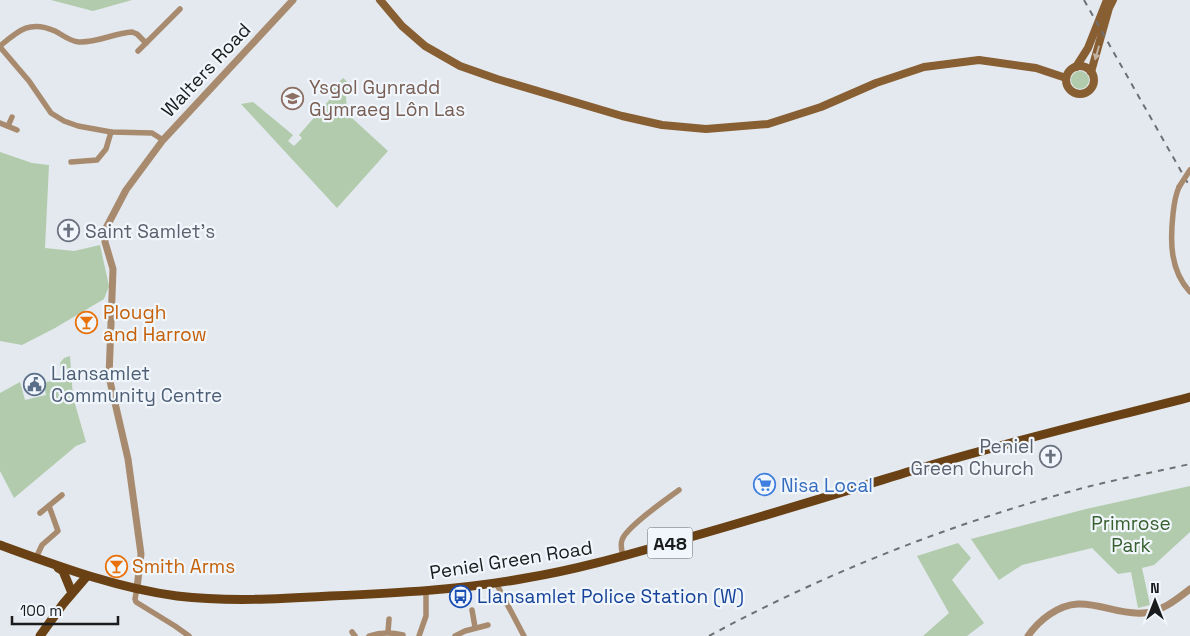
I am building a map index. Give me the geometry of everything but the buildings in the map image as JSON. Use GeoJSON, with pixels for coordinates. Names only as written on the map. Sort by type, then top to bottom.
{"type":"FeatureCollection","features":[{"type":"Feature","properties":{"kind":"main road"},"geometry":{"type":"LineString","coordinates":[[380,0],[402,26],[425,46],[460,66],[497,79],[622,116],[662,125],[706,129],[768,124],[820,108],[876,83],[924,66],[980,60],[1036,68],[1066,78]]}},
{"type":"Feature","properties":{"kind":"main road"},"geometry":{"type":"LineString","coordinates":[[1107,0],[1088,48],[1076,67],[1071,70],[1066,78],[1068,87],[1078,94],[1087,92],[1092,86],[1093,77],[1091,72],[1113,0]]}},
{"type":"Feature","properties":{"kind":"main road"},"geometry":{"type":"LineString","coordinates":[[1076,67],[1084,67],[1091,72]]}},
{"type":"Feature","properties":{"kind":"main road","name":"Peniel Green Road"},"geometry":{"type":"LineString","coordinates":[[86,576],[176,596],[238,600],[426,591],[496,583],[560,572],[623,556],[794,508],[915,470],[1190,397]]}},
{"type":"Feature","properties":{"kind":"main road","name":"A48"},"geometry":{"type":"LineString","coordinates":[[0,545],[86,576]]}},
{"type":"Feature","properties":{"kind":"main road"},"geometry":{"type":"LineString","coordinates":[[50,563],[63,571],[72,593]]}},
{"type":"Feature","properties":{"kind":"main road"},"geometry":{"type":"LineString","coordinates":[[40,636],[86,576]]}},
{"type":"Feature","properties":{"kind":"street","name":"Walters Road"},"geometry":{"type":"LineString","coordinates":[[137,588],[140,554],[128,459],[109,377],[113,269],[105,242],[105,230],[126,190],[163,140],[293,0]]}},
{"type":"Feature","properties":{"kind":"street"},"geometry":{"type":"LineString","coordinates":[[138,51],[180,9]]}},
{"type":"Feature","properties":{"kind":"street"},"geometry":{"type":"LineString","coordinates":[[146,42],[132,32],[80,42],[66,39],[57,32],[43,27],[30,27],[18,31],[0,46],[29,81],[51,113],[64,121],[78,126],[111,132],[152,133],[163,140]]}},
{"type":"Feature","properties":{"kind":"street"},"geometry":{"type":"LineString","coordinates":[[0,58],[5,54]]}},
{"type":"Feature","properties":{"kind":"street"},"geometry":{"type":"LineString","coordinates":[[8,126],[12,117]]}},
{"type":"Feature","properties":{"kind":"street"},"geometry":{"type":"LineString","coordinates":[[0,123],[17,130]]}},
{"type":"Feature","properties":{"kind":"street"},"geometry":{"type":"LineString","coordinates":[[71,162],[97,160],[106,149],[111,132]]}},
{"type":"Feature","properties":{"kind":"street"},"geometry":{"type":"LineString","coordinates":[[1190,170],[1179,187],[1174,202],[1171,229],[1173,254],[1181,281],[1190,292]]}},
{"type":"Feature","properties":{"kind":"street"},"geometry":{"type":"LineString","coordinates":[[623,556],[621,547],[623,537],[638,522],[679,490]]}},
{"type":"Feature","properties":{"kind":"street"},"geometry":{"type":"LineString","coordinates":[[40,513],[62,496]]}},
{"type":"Feature","properties":{"kind":"street"},"geometry":{"type":"LineString","coordinates":[[36,558],[42,546],[58,531],[49,506]]}},
{"type":"Feature","properties":{"kind":"street"},"geometry":{"type":"LineString","coordinates":[[496,583],[524,636]]}},
{"type":"Feature","properties":{"kind":"street"},"geometry":{"type":"LineString","coordinates":[[137,588],[136,602],[189,636]]}},
{"type":"Feature","properties":{"kind":"street"},"geometry":{"type":"LineString","coordinates":[[1028,636],[1050,614],[1067,607],[1078,604],[1122,613],[1144,613],[1165,606],[1190,589]]}},
{"type":"Feature","properties":{"kind":"street"},"geometry":{"type":"LineString","coordinates":[[419,636],[426,616],[426,591]]}},
{"type":"Feature","properties":{"kind":"street"},"geometry":{"type":"LineString","coordinates":[[472,610],[475,627]]}},
{"type":"Feature","properties":{"kind":"street"},"geometry":{"type":"LineString","coordinates":[[388,632],[389,620]]}},
{"type":"Feature","properties":{"kind":"street"},"geometry":{"type":"LineString","coordinates":[[455,636],[475,627],[488,625]]}},
{"type":"Feature","properties":{"kind":"street"},"geometry":{"type":"LineString","coordinates":[[369,636],[388,632],[403,635]]}},
{"type":"Feature","properties":{"kind":"green space"},"geometry":{"type":"Polygon","coordinates":[[[51,0],[132,0],[93,11],[51,0]]]}},
{"type":"Feature","properties":{"kind":"green space"},"geometry":{"type":"Polygon","coordinates":[[[1080,71],[1086,74],[1089,80],[1086,86],[1080,89],[1074,86],[1071,80],[1074,74],[1080,71]]]}},
{"type":"Feature","properties":{"kind":"green space"},"geometry":{"type":"Polygon","coordinates":[[[343,78],[350,84],[346,97],[347,118],[352,118],[388,151],[337,208],[241,104],[253,102],[293,135],[288,141],[294,146],[302,138],[299,135],[331,98],[333,88],[343,78]]]}},
{"type":"Feature","properties":{"kind":"green space"},"geometry":{"type":"Polygon","coordinates":[[[0,152],[32,163],[49,165],[45,248],[74,251],[100,245],[109,286],[104,299],[22,345],[0,341],[0,152]]]}},
{"type":"Feature","properties":{"kind":"green space"},"geometry":{"type":"Polygon","coordinates":[[[70,356],[73,397],[86,442],[76,446],[14,498],[0,471],[0,393],[20,382],[25,400],[46,395],[44,383],[62,378],[60,363],[64,358],[70,356]]]}},
{"type":"Feature","properties":{"kind":"green space","name":"Primrose Park"},"geometry":{"type":"Polygon","coordinates":[[[1190,486],[1190,532],[1154,565],[1142,568],[1150,605],[1138,608],[1131,572],[1118,574],[1092,548],[1022,565],[999,580],[971,539],[1086,509],[1190,486]]]}},
{"type":"Feature","properties":{"kind":"green space"},"geometry":{"type":"Polygon","coordinates":[[[958,543],[971,558],[952,580],[984,623],[967,636],[923,636],[949,613],[917,556],[958,543]]]}},
{"type":"Feature","properties":{"kind":"railway"},"geometry":{"type":"LineString","coordinates":[[1084,0],[1190,187]]}},
{"type":"Feature","properties":{"kind":"railway"},"geometry":{"type":"LineString","coordinates":[[709,636],[845,570],[939,533],[1083,488],[1190,464]]}},
{"type":"Feature","properties":{"kind":"place","name":"Ysgol Gynradd Gymraeg Lôn Las"},"geometry":{"type":"Point","coordinates":[293,98]}},
{"type":"Feature","properties":{"kind":"place","name":"Saint Samlet's"},"geometry":{"type":"Point","coordinates":[69,231]}},
{"type":"Feature","properties":{"kind":"place","name":"Plough and Harrow"},"geometry":{"type":"Point","coordinates":[87,323]}},
{"type":"Feature","properties":{"kind":"place","name":"Llansamlet Community Centre"},"geometry":{"type":"Point","coordinates":[35,384]}},
{"type":"Feature","properties":{"kind":"place","name":"Peniel Green Church"},"geometry":{"type":"Point","coordinates":[1050,457]}},
{"type":"Feature","properties":{"kind":"place","name":"Nisa Local"},"geometry":{"type":"Point","coordinates":[765,485]}},
{"type":"Feature","properties":{"kind":"place","name":"Smith Arms"},"geometry":{"type":"Point","coordinates":[116,566]}},
{"type":"Feature","properties":{"kind":"place","name":"Llansamlet Police Station (W)"},"geometry":{"type":"Point","coordinates":[461,596]}}]}
